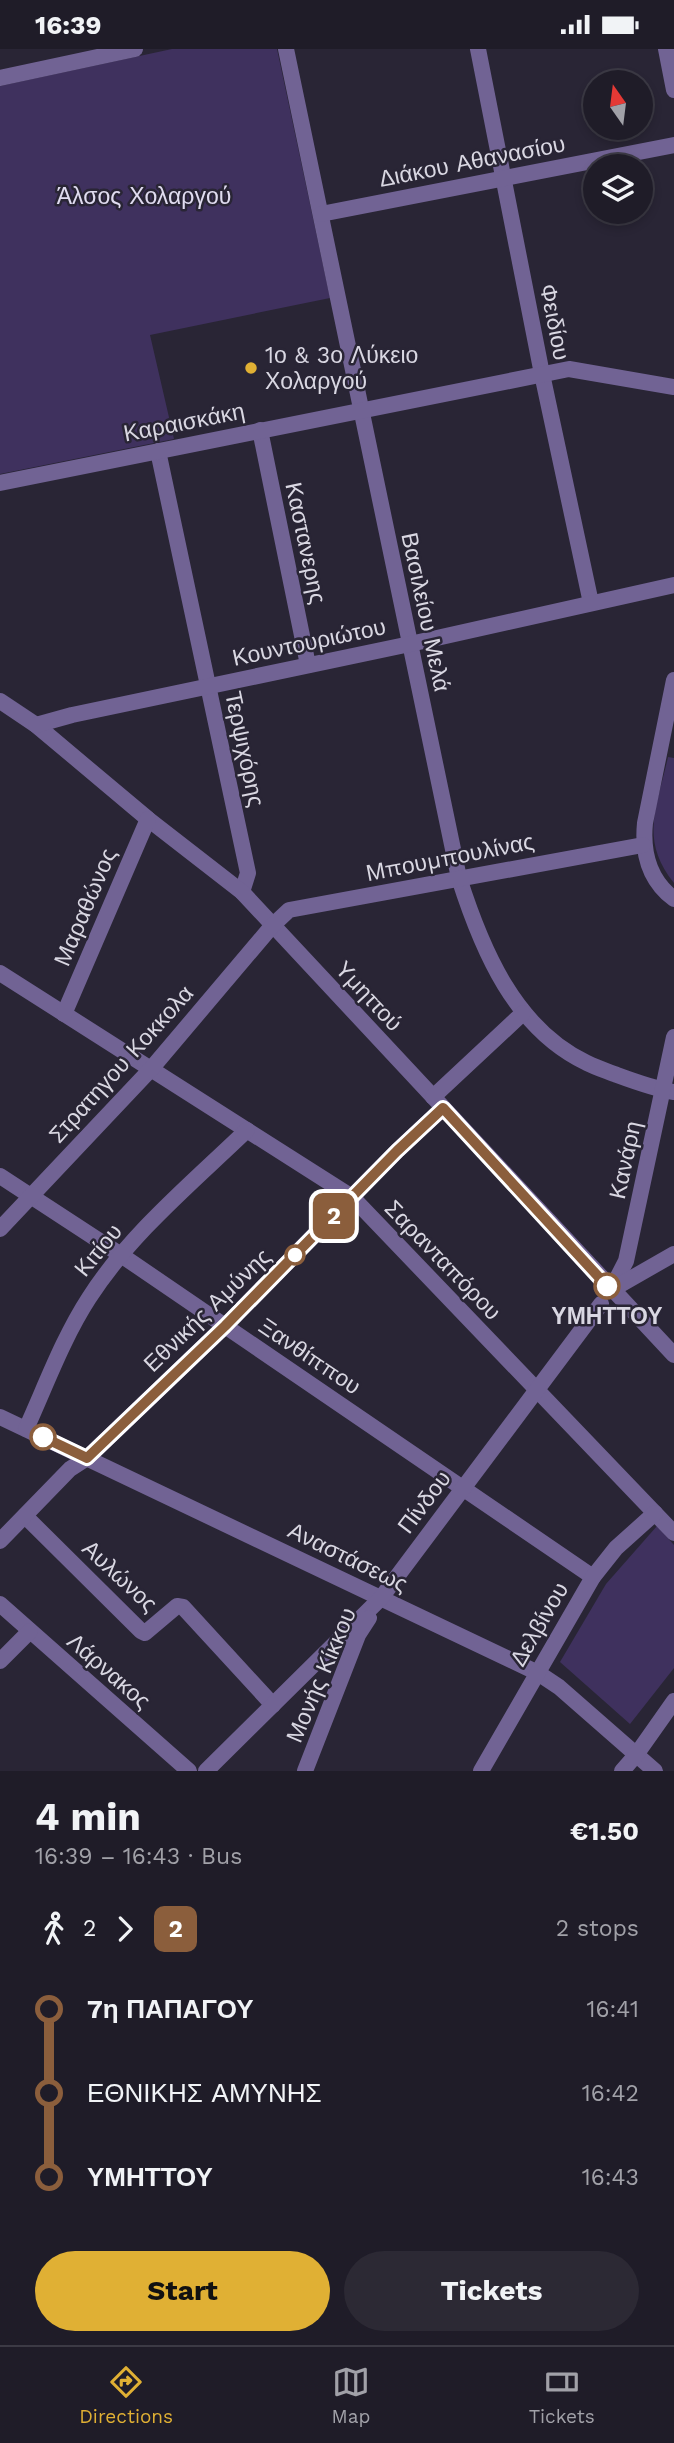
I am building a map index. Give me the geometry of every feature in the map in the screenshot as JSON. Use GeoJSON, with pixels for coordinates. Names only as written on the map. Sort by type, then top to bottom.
{"type":"FeatureCollection","features":[{"type":"Feature","properties":{"kind":"street"},"geometry":{"type":"LineString","coordinates":[[0,78],[135,49]]}},
{"type":"Feature","properties":{"kind":"street","name":"Βασιλείου Μελά"},"geometry":{"type":"LineString","coordinates":[[286,49],[459,878],[471,918],[489,958],[523,1013],[551,1040],[586,1063],[668,1091]]}},
{"type":"Feature","properties":{"kind":"street","name":"Φειδίου"},"geometry":{"type":"LineString","coordinates":[[478,49],[591,603]]}},
{"type":"Feature","properties":{"kind":"street"},"geometry":{"type":"LineString","coordinates":[[666,49],[674,90]]}},
{"type":"Feature","properties":{"kind":"street","name":"Διάκου Αθανασίου"},"geometry":{"type":"LineString","coordinates":[[321,214],[674,145]]}},
{"type":"Feature","properties":{"kind":"street","name":"Καραισκάκη"},"geometry":{"type":"LineString","coordinates":[[0,483],[569,369],[674,387]]}},
{"type":"Feature","properties":{"kind":"street","name":"Καστανερης"},"geometry":{"type":"LineString","coordinates":[[260,430],[309,665]]}},
{"type":"Feature","properties":{"kind":"street","name":"Τερψιχόρης"},"geometry":{"type":"LineString","coordinates":[[158,451],[248,873],[242,892]]}},
{"type":"Feature","properties":{"kind":"street","name":"Κουντουριώτου"},"geometry":{"type":"LineString","coordinates":[[36,725],[674,585]]}},
{"type":"Feature","properties":{"kind":"street"},"geometry":{"type":"LineString","coordinates":[[674,680],[667,745],[645,823],[643,845],[656,880],[664,892],[674,899]]}},
{"type":"Feature","properties":{"kind":"street","name":"Υμηττού"},"geometry":{"type":"LineString","coordinates":[[0,701],[36,725],[148,819],[242,892],[674,1355]]}},
{"type":"Feature","properties":{"kind":"street","name":"Μαραθώνος"},"geometry":{"type":"LineString","coordinates":[[64,1014],[148,819]]}},
{"type":"Feature","properties":{"kind":"street","name":"Μπουμπουλίνας"},"geometry":{"type":"LineString","coordinates":[[272,926],[289,910],[643,845]]}},
{"type":"Feature","properties":{"kind":"street","name":"Στρατηγου Κοκκολα"},"geometry":{"type":"LineString","coordinates":[[0,1229],[151,1069],[272,926]]}},
{"type":"Feature","properties":{"kind":"street","name":"Σαρανταπόρου"},"geometry":{"type":"LineString","coordinates":[[0,973],[352,1198],[674,1533]]}},
{"type":"Feature","properties":{"kind":"street","name":"Εθνικής Αμύνης"},"geometry":{"type":"LineString","coordinates":[[0,1541],[70,1469],[87,1458],[225,1326],[352,1198],[523,1013]]}},
{"type":"Feature","properties":{"kind":"street","name":"Κανάρη"},"geometry":{"type":"LineString","coordinates":[[611,1290],[626,1261],[668,1091],[674,1037]]}},
{"type":"Feature","properties":{"kind":"street","name":"Κιτίου"},"geometry":{"type":"LineString","coordinates":[[26,1429],[69,1333],[88,1298],[121,1255],[247,1130]]}},
{"type":"Feature","properties":{"kind":"street","name":"Ξανθίππου"},"geometry":{"type":"LineString","coordinates":[[0,1176],[121,1255],[593,1577]]}},
{"type":"Feature","properties":{"kind":"street"},"geometry":{"type":"LineString","coordinates":[[611,1290],[674,1254]]}},
{"type":"Feature","properties":{"kind":"street","name":"Πίνδου"},"geometry":{"type":"LineString","coordinates":[[206,1771],[381,1598],[601,1304]]}},
{"type":"Feature","properties":{"kind":"street","name":"Αναστάσεως"},"geometry":{"type":"LineString","coordinates":[[0,1417],[538,1673],[559,1687],[655,1771]]}},
{"type":"Feature","properties":{"kind":"street","name":"Δελβίνου"},"geometry":{"type":"LineString","coordinates":[[481,1771],[593,1577],[616,1548],[655,1513]]}},
{"type":"Feature","properties":{"kind":"street","name":"Αυλώνος"},"geometry":{"type":"LineString","coordinates":[[25,1516],[141,1631],[145,1633],[151,1630],[177,1607],[183,1607],[273,1705]]}},
{"type":"Feature","properties":{"kind":"street","name":"Μονής Κίκκου"},"geometry":{"type":"LineString","coordinates":[[305,1771],[358,1635],[381,1598]]}},
{"type":"Feature","properties":{"kind":"street","name":"Λάρνακος"},"geometry":{"type":"LineString","coordinates":[[0,1604],[189,1771]]}},
{"type":"Feature","properties":{"kind":"street"},"geometry":{"type":"LineString","coordinates":[[0,1661],[30,1631]]}},
{"type":"Feature","properties":{"kind":"street"},"geometry":{"type":"LineString","coordinates":[[622,1771],[674,1701]]}},
{"type":"Feature","properties":{"kind":"green space","name":"Άλσος Χολαργού"},"geometry":{"type":"Polygon","coordinates":[[[172,49],[277,49],[330,298],[150,335],[174,439],[0,474],[0,86],[172,49]]]}},
{"type":"Feature","properties":{"kind":"green space"},"geometry":{"type":"Polygon","coordinates":[[[668,757],[674,758],[674,883],[663,867],[654,837],[656,807],[668,757]]]}},
{"type":"Feature","properties":{"kind":"green space"},"geometry":{"type":"Polygon","coordinates":[[[657,1526],[674,1545],[674,1668],[630,1724],[560,1662],[606,1584],[657,1526]]]}},
{"type":"Feature","properties":{"kind":"bus line","name":"2"},"geometry":{"type":"LineString","coordinates":[[43,1437],[87,1458],[225,1326],[397,1151],[443,1108],[607,1286]]}},
{"type":"Feature","properties":{"kind":"place","name":"1ο & 3ο Λύκειο Χολαργού"},"geometry":{"type":"Point","coordinates":[251,368]}},
{"type":"Feature","properties":{"kind":"place","name":"ΥΜΗΤΤΟΥ"},"geometry":{"type":"Point","coordinates":[607,1286]}}]}
